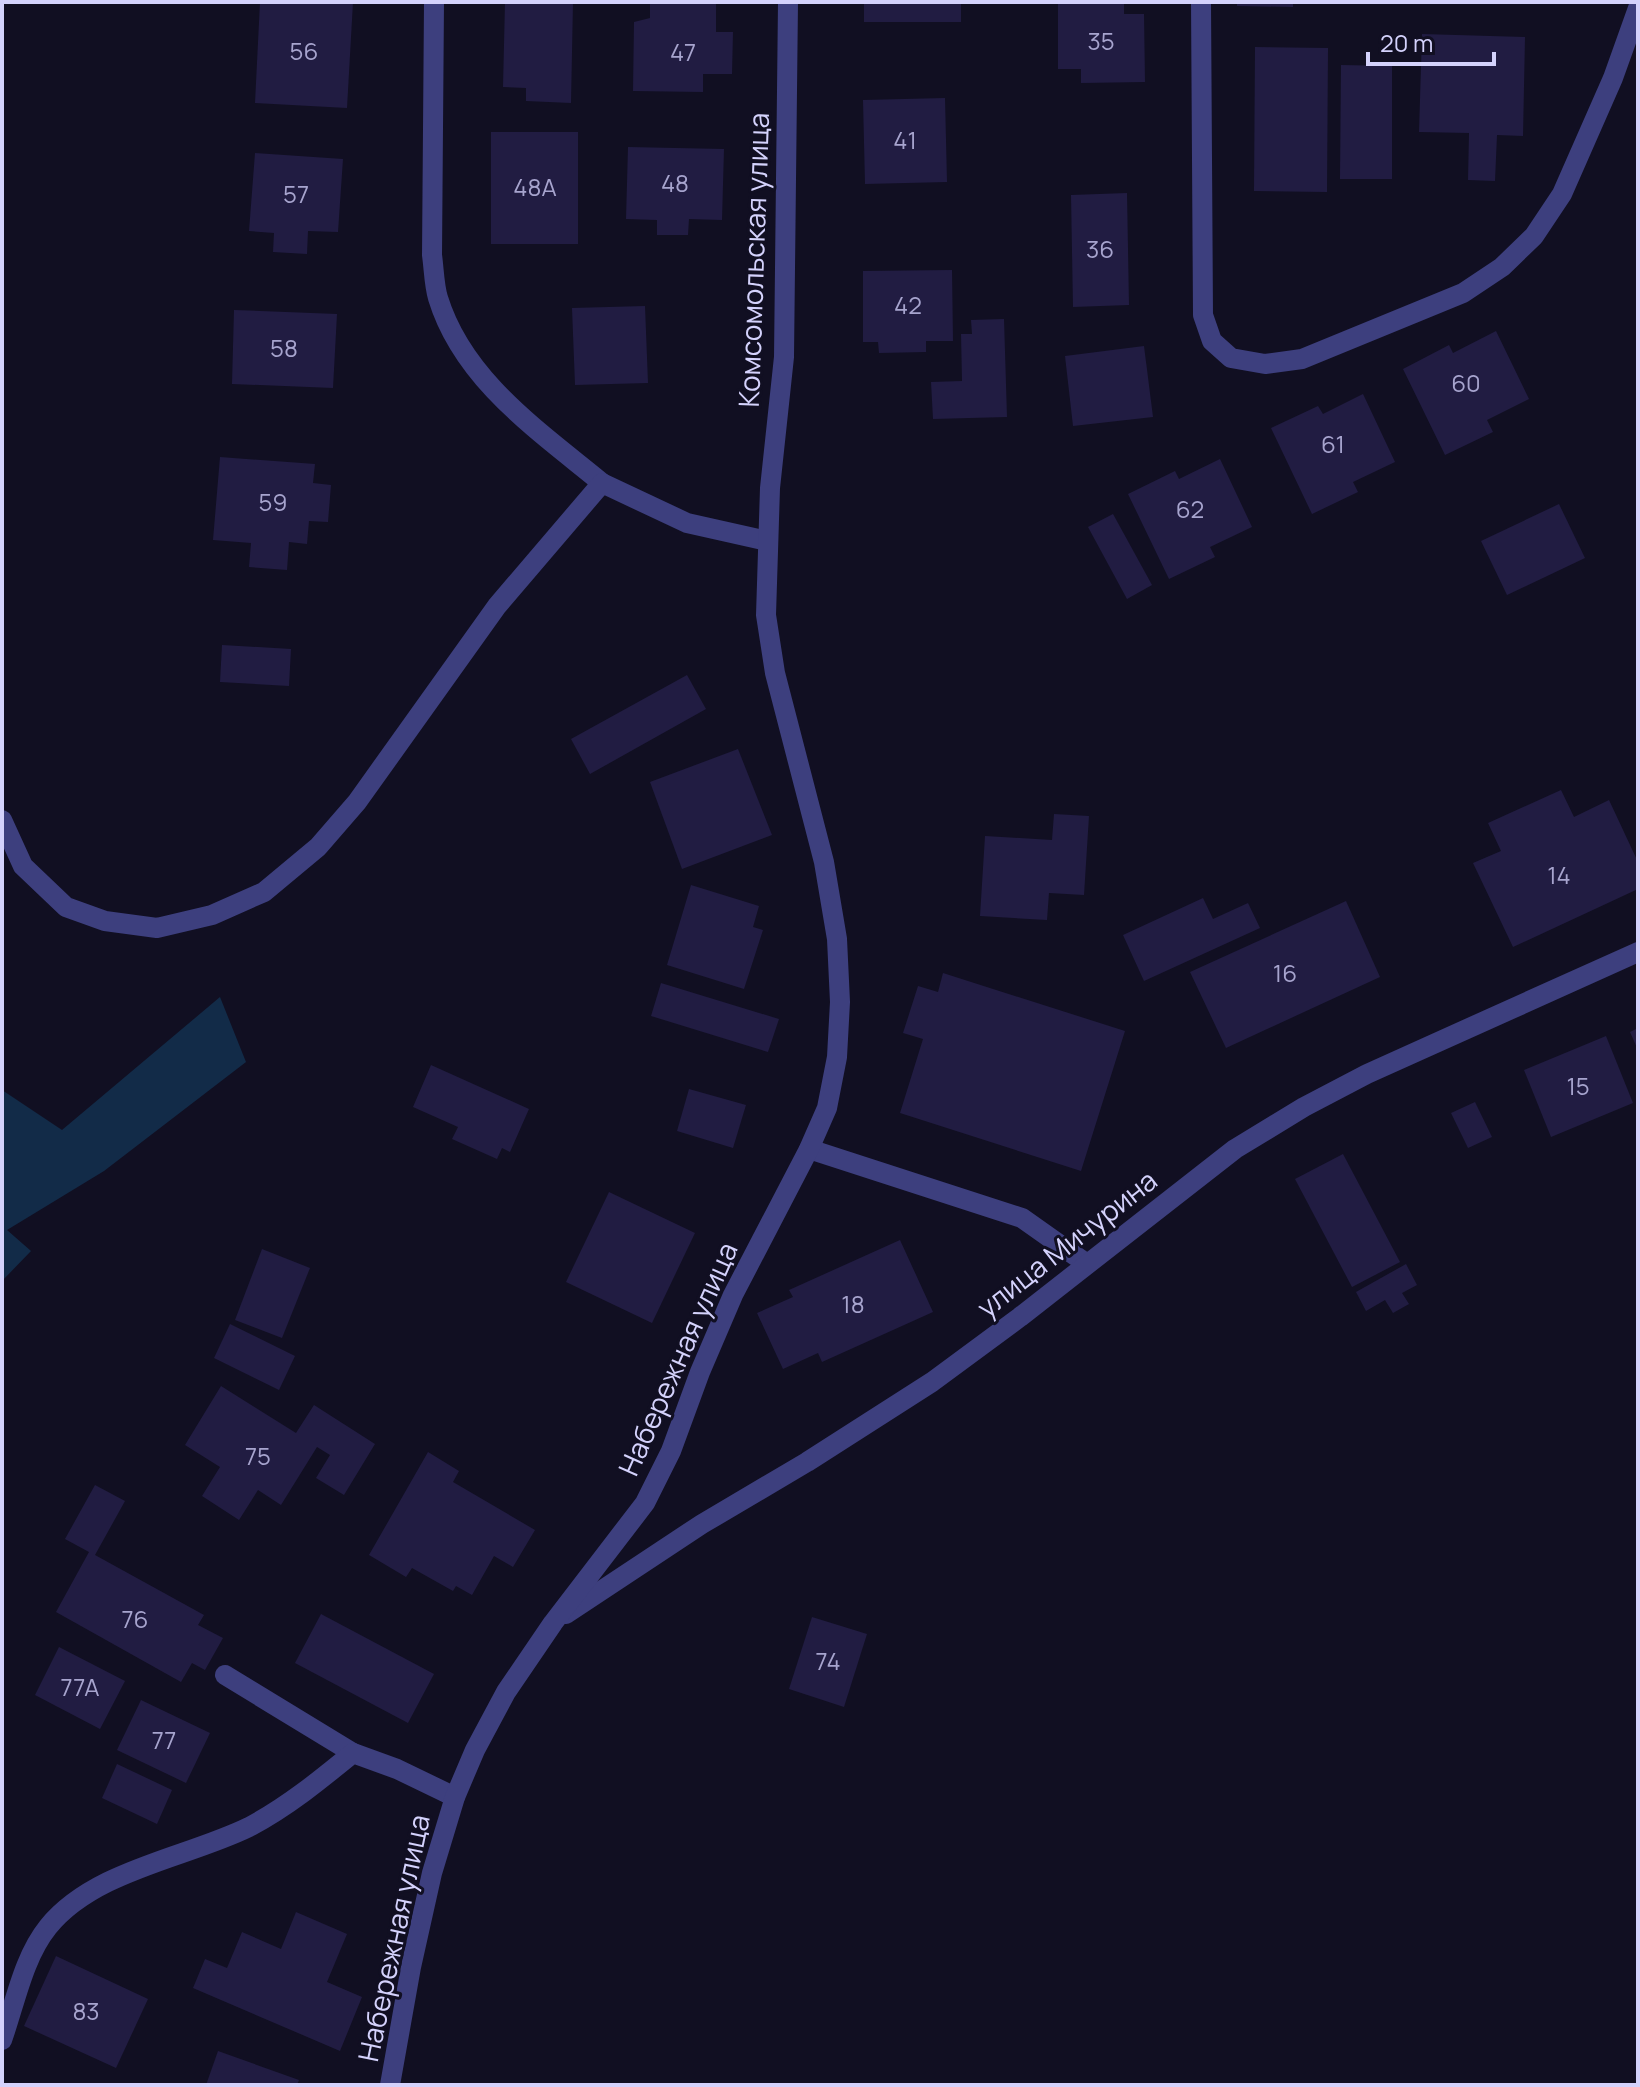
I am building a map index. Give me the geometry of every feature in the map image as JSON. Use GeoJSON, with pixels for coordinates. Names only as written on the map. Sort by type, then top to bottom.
{"type":"FeatureCollection","features":[{"type":"Feature","properties":{"kind":"street"},"geometry":{"type":"LineString","coordinates":[[434,2],[432,255],[437,296],[456,340],[507,405],[602,483],[687,523],[767,541]]}},
{"type":"Feature","properties":{"kind":"street","name":"Комсомольская улица"},"geometry":{"type":"LineString","coordinates":[[766,615],[770,488],[784,357],[788,2]]}},
{"type":"Feature","properties":{"kind":"street"},"geometry":{"type":"LineString","coordinates":[[1201,2],[1203,315],[1212,341],[1231,358],[1265,364],[1302,359],[1463,293],[1502,267],[1534,236],[1562,194],[1613,78],[1638,8]]}},
{"type":"Feature","properties":{"kind":"street"},"geometry":{"type":"LineString","coordinates":[[2,820],[23,866],[66,907],[105,921],[157,928],[212,915],[264,892],[318,847],[357,802],[497,606],[602,483]]}},
{"type":"Feature","properties":{"kind":"street","name":"Набережная улица"},"geometry":{"type":"LineString","coordinates":[[390,2085],[432,1873],[455,1797],[475,1750],[506,1692],[553,1623],[645,1503],[671,1451],[733,1295],[827,1108],[837,1057],[840,1002],[837,939],[824,862],[777,686],[766,615]]}},
{"type":"Feature","properties":{"kind":"street","name":"улица Мичурина"},"geometry":{"type":"LineString","coordinates":[[553,1623],[702,1524],[807,1462],[932,1382],[1235,1149],[1304,1107],[1367,1074],[1638,952]]}},
{"type":"Feature","properties":{"kind":"street"},"geometry":{"type":"LineString","coordinates":[[809,1149],[1022,1218],[1087,1264]]}},
{"type":"Feature","properties":{"kind":"street"},"geometry":{"type":"LineString","coordinates":[[225,1675],[353,1753],[397,1769],[455,1797]]}},
{"type":"Feature","properties":{"kind":"street"},"geometry":{"type":"LineString","coordinates":[[2,2040],[32,1953],[48,1927],[75,1902],[131,1872],[246,1828],[292,1802],[353,1753]]}},
{"type":"Feature","properties":{"kind":"water"},"geometry":{"type":"Polygon","coordinates":[[[220,997],[246,1062],[104,1171],[7,1230],[31,1251],[2,1281],[2,1090],[62,1130],[220,997]]]}},
{"type":"Feature","properties":{"kind":"building"},"geometry":{"type":"Polygon","coordinates":[[[260,2],[353,2],[347,108],[255,103],[260,2]]]}},
{"type":"Feature","properties":{"kind":"building"},"geometry":{"type":"Polygon","coordinates":[[[505,2],[573,2],[571,103],[526,101],[526,88],[503,87],[505,2]]]}},
{"type":"Feature","properties":{"kind":"building"},"geometry":{"type":"Polygon","coordinates":[[[650,2],[716,2],[716,32],[733,32],[732,74],[703,74],[703,92],[633,91],[634,22],[650,18],[650,2]]]}},
{"type":"Feature","properties":{"kind":"building"},"geometry":{"type":"Polygon","coordinates":[[[864,2],[961,2],[961,22],[864,22],[864,2]]]}},
{"type":"Feature","properties":{"kind":"building"},"geometry":{"type":"Polygon","coordinates":[[[1058,2],[1124,2],[1124,14],[1144,14],[1145,82],[1081,83],[1081,69],[1058,69],[1058,2]]]}},
{"type":"Feature","properties":{"kind":"building"},"geometry":{"type":"Polygon","coordinates":[[[1237,2],[1293,2],[1293,7],[1237,6],[1237,2]]]}},
{"type":"Feature","properties":{"kind":"building"},"geometry":{"type":"Polygon","coordinates":[[[1422,34],[1525,37],[1523,136],[1497,135],[1495,181],[1468,180],[1469,133],[1419,132],[1422,34]]]}},
{"type":"Feature","properties":{"kind":"building"},"geometry":{"type":"Polygon","coordinates":[[[1255,47],[1328,48],[1327,192],[1254,191],[1255,47]]]}},
{"type":"Feature","properties":{"kind":"building"},"geometry":{"type":"Polygon","coordinates":[[[1341,65],[1392,66],[1392,179],[1340,179],[1341,65]]]}},
{"type":"Feature","properties":{"kind":"building"},"geometry":{"type":"Polygon","coordinates":[[[945,98],[947,182],[865,184],[863,100],[945,98]]]}},
{"type":"Feature","properties":{"kind":"building"},"geometry":{"type":"Polygon","coordinates":[[[491,132],[578,132],[578,244],[491,244],[491,132]]]}},
{"type":"Feature","properties":{"kind":"building"},"geometry":{"type":"Polygon","coordinates":[[[628,147],[724,149],[722,220],[689,219],[688,235],[657,235],[657,220],[626,219],[628,147]]]}},
{"type":"Feature","properties":{"kind":"building"},"geometry":{"type":"Polygon","coordinates":[[[255,153],[343,159],[338,232],[308,231],[307,254],[273,252],[274,233],[249,231],[255,153]]]}},
{"type":"Feature","properties":{"kind":"building"},"geometry":{"type":"Polygon","coordinates":[[[1127,193],[1129,305],[1073,307],[1071,195],[1127,193]]]}},
{"type":"Feature","properties":{"kind":"building"},"geometry":{"type":"Polygon","coordinates":[[[952,270],[953,341],[926,341],[926,352],[879,353],[878,342],[863,342],[863,271],[952,270]]]}},
{"type":"Feature","properties":{"kind":"building"},"geometry":{"type":"Polygon","coordinates":[[[645,306],[648,383],[575,385],[572,308],[645,306]]]}},
{"type":"Feature","properties":{"kind":"building"},"geometry":{"type":"Polygon","coordinates":[[[234,310],[337,314],[333,388],[232,384],[234,310]]]}},
{"type":"Feature","properties":{"kind":"building"},"geometry":{"type":"Polygon","coordinates":[[[1004,319],[1007,417],[933,419],[931,382],[962,381],[961,334],[972,334],[971,320],[1004,319]]]}},
{"type":"Feature","properties":{"kind":"building"},"geometry":{"type":"Polygon","coordinates":[[[1496,331],[1529,399],[1487,420],[1493,432],[1445,455],[1403,369],[1449,345],[1453,353],[1496,331]]]}},
{"type":"Feature","properties":{"kind":"building"},"geometry":{"type":"Polygon","coordinates":[[[1144,346],[1153,417],[1073,426],[1065,356],[1144,346]]]}},
{"type":"Feature","properties":{"kind":"building"},"geometry":{"type":"Polygon","coordinates":[[[1363,394],[1395,462],[1353,482],[1358,492],[1312,514],[1271,428],[1318,406],[1323,414],[1363,394]]]}},
{"type":"Feature","properties":{"kind":"building"},"geometry":{"type":"Polygon","coordinates":[[[220,457],[315,464],[313,483],[331,485],[328,522],[309,521],[307,544],[289,542],[287,570],[249,567],[251,543],[213,540],[220,457]]]}},
{"type":"Feature","properties":{"kind":"building"},"geometry":{"type":"Polygon","coordinates":[[[1220,459],[1252,527],[1210,547],[1215,557],[1169,579],[1128,494],[1175,471],[1179,479],[1220,459]]]}},
{"type":"Feature","properties":{"kind":"building"},"geometry":{"type":"Polygon","coordinates":[[[1559,504],[1585,558],[1507,595],[1481,541],[1559,504]]]}},
{"type":"Feature","properties":{"kind":"building"},"geometry":{"type":"Polygon","coordinates":[[[1113,514],[1152,585],[1127,599],[1088,527],[1113,514]]]}},
{"type":"Feature","properties":{"kind":"building"},"geometry":{"type":"Polygon","coordinates":[[[222,645],[291,649],[289,686],[220,682],[222,645]]]}},
{"type":"Feature","properties":{"kind":"building"},"geometry":{"type":"Polygon","coordinates":[[[687,675],[706,709],[590,774],[571,739],[687,675]]]}},
{"type":"Feature","properties":{"kind":"building"},"geometry":{"type":"Polygon","coordinates":[[[738,749],[772,835],[682,869],[650,782],[738,749]]]}},
{"type":"Feature","properties":{"kind":"building"},"geometry":{"type":"Polygon","coordinates":[[[1561,790],[1574,817],[1609,800],[1638,862],[1638,889],[1513,947],[1473,863],[1501,851],[1488,823],[1561,790]]]}},
{"type":"Feature","properties":{"kind":"building"},"geometry":{"type":"Polygon","coordinates":[[[1054,814],[1089,816],[1084,895],[1049,893],[1047,920],[980,916],[985,836],[1052,840],[1054,814]]]}},
{"type":"Feature","properties":{"kind":"building"},"geometry":{"type":"Polygon","coordinates":[[[691,885],[759,906],[753,927],[763,930],[744,989],[667,965],[691,885]]]}},
{"type":"Feature","properties":{"kind":"building"},"geometry":{"type":"Polygon","coordinates":[[[1203,898],[1213,919],[1248,903],[1260,928],[1144,981],[1123,935],[1203,898]]]}},
{"type":"Feature","properties":{"kind":"building"},"geometry":{"type":"Polygon","coordinates":[[[1346,901],[1380,977],[1226,1048],[1190,972],[1346,901]]]}},
{"type":"Feature","properties":{"kind":"building"},"geometry":{"type":"Polygon","coordinates":[[[943,973],[1125,1031],[1081,1171],[900,1113],[923,1039],[903,1033],[918,986],[938,992],[943,973]]]}},
{"type":"Feature","properties":{"kind":"building"},"geometry":{"type":"Polygon","coordinates":[[[661,983],[779,1019],[768,1052],[651,1016],[661,983]]]}},
{"type":"Feature","properties":{"kind":"building"},"geometry":{"type":"Polygon","coordinates":[[[1638,1028],[1638,1050],[1630,1032],[1638,1028]]]}},
{"type":"Feature","properties":{"kind":"building"},"geometry":{"type":"Polygon","coordinates":[[[1606,1036],[1633,1103],[1551,1137],[1524,1070],[1606,1036]]]}},
{"type":"Feature","properties":{"kind":"building"},"geometry":{"type":"Polygon","coordinates":[[[431,1065],[529,1109],[510,1152],[502,1148],[497,1159],[452,1139],[458,1127],[413,1107],[431,1065]]]}},
{"type":"Feature","properties":{"kind":"building"},"geometry":{"type":"Polygon","coordinates":[[[689,1089],[746,1105],[733,1148],[677,1131],[689,1089]]]}},
{"type":"Feature","properties":{"kind":"building"},"geometry":{"type":"Polygon","coordinates":[[[1475,1102],[1492,1137],[1468,1148],[1451,1113],[1475,1102]]]}},
{"type":"Feature","properties":{"kind":"building"},"geometry":{"type":"Polygon","coordinates":[[[1343,1154],[1400,1262],[1352,1287],[1295,1179],[1343,1154]]]}},
{"type":"Feature","properties":{"kind":"building"},"geometry":{"type":"Polygon","coordinates":[[[609,1192],[695,1233],[652,1323],[566,1282],[609,1192]]]}},
{"type":"Feature","properties":{"kind":"building"},"geometry":{"type":"Polygon","coordinates":[[[900,1240],[933,1312],[822,1362],[818,1353],[783,1369],[757,1313],[793,1297],[789,1290],[900,1240]]]}},
{"type":"Feature","properties":{"kind":"building"},"geometry":{"type":"Polygon","coordinates":[[[262,1249],[310,1268],[282,1338],[235,1320],[262,1249]]]}},
{"type":"Feature","properties":{"kind":"building"},"geometry":{"type":"Polygon","coordinates":[[[1406,1264],[1417,1285],[1402,1293],[1409,1304],[1393,1313],[1385,1300],[1366,1311],[1356,1292],[1406,1264]]]}},
{"type":"Feature","properties":{"kind":"building"},"geometry":{"type":"Polygon","coordinates":[[[230,1324],[295,1356],[279,1390],[214,1358],[230,1324]]]}},
{"type":"Feature","properties":{"kind":"building"},"geometry":{"type":"Polygon","coordinates":[[[221,1386],[296,1433],[314,1405],[375,1444],[344,1495],[316,1478],[330,1455],[317,1447],[281,1505],[258,1490],[239,1520],[202,1496],[220,1467],[185,1445],[221,1386]]]}},
{"type":"Feature","properties":{"kind":"building"},"geometry":{"type":"Polygon","coordinates":[[[428,1452],[459,1471],[453,1482],[535,1530],[513,1567],[494,1556],[472,1595],[456,1586],[453,1591],[412,1568],[406,1577],[369,1555],[428,1452]]]}},
{"type":"Feature","properties":{"kind":"building"},"geometry":{"type":"Polygon","coordinates":[[[95,1485],[125,1501],[95,1555],[204,1615],[198,1625],[223,1638],[205,1670],[192,1663],[181,1682],[56,1612],[89,1552],[65,1539],[95,1485]]]}},
{"type":"Feature","properties":{"kind":"building"},"geometry":{"type":"Polygon","coordinates":[[[321,1614],[434,1674],[408,1723],[295,1663],[321,1614]]]}},
{"type":"Feature","properties":{"kind":"building"},"geometry":{"type":"Polygon","coordinates":[[[812,1617],[867,1634],[844,1707],[789,1689],[812,1617]]]}},
{"type":"Feature","properties":{"kind":"building"},"geometry":{"type":"Polygon","coordinates":[[[59,1647],[125,1681],[100,1729],[35,1695],[59,1647]]]}},
{"type":"Feature","properties":{"kind":"building"},"geometry":{"type":"Polygon","coordinates":[[[141,1700],[210,1733],[186,1783],[117,1750],[141,1700]]]}},
{"type":"Feature","properties":{"kind":"building"},"geometry":{"type":"Polygon","coordinates":[[[117,1764],[172,1790],[157,1824],[102,1798],[117,1764]]]}},
{"type":"Feature","properties":{"kind":"building"},"geometry":{"type":"Polygon","coordinates":[[[296,1912],[347,1934],[327,1982],[362,1997],[340,2051],[193,1988],[205,1959],[227,1968],[242,1932],[281,1949],[296,1912]]]}},
{"type":"Feature","properties":{"kind":"building"},"geometry":{"type":"Polygon","coordinates":[[[56,1956],[148,1999],[116,2068],[24,2026],[56,1956]]]}},
{"type":"Feature","properties":{"kind":"building"},"geometry":{"type":"Polygon","coordinates":[[[218,2051],[299,2080],[297,2085],[206,2085],[218,2051]]]}}]}
